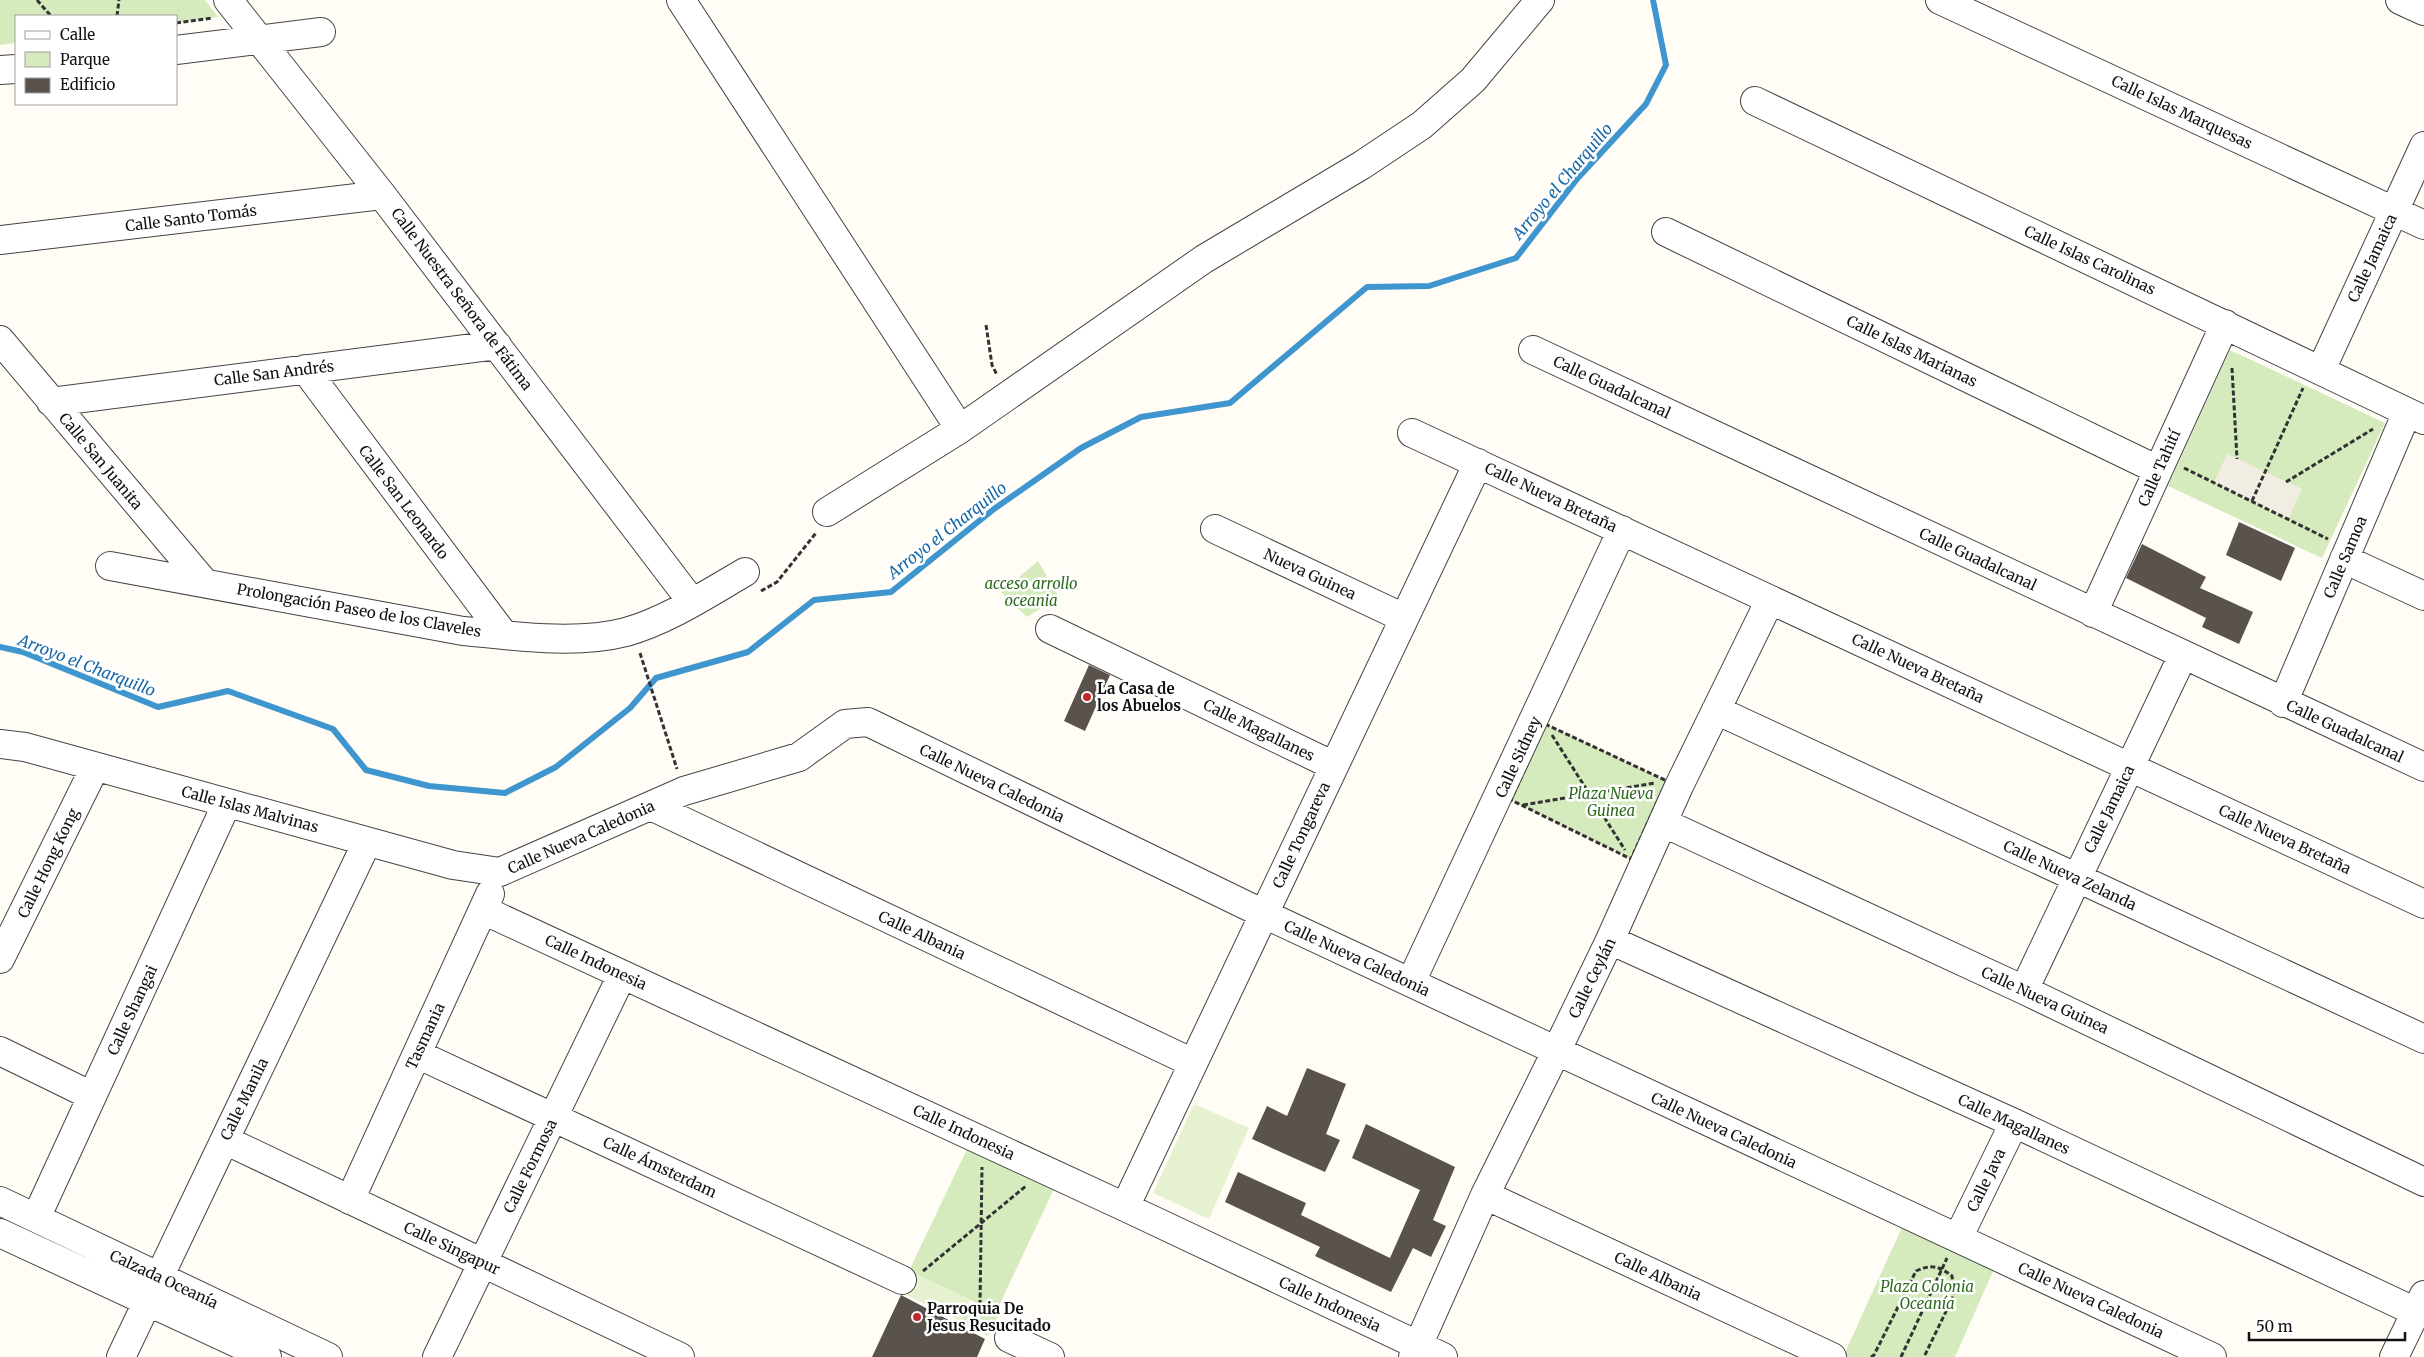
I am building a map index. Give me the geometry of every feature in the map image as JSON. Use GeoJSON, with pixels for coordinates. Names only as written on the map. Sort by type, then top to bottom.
{"type":"FeatureCollection","features":[{"type":"Feature","properties":{"kind":"street"},"geometry":{"type":"LineString","coordinates":[[681,0],[960,429]]}},
{"type":"Feature","properties":{"kind":"street"},"geometry":{"type":"LineString","coordinates":[[827,512],[960,429],[1204,259],[1362,165],[1422,125],[1473,80],[1540,0]]}},
{"type":"Feature","properties":{"kind":"street","name":"Calle Islas Marquesas"},"geometry":{"type":"LineString","coordinates":[[1940,0],[2424,225]]}},
{"type":"Feature","properties":{"kind":"street"},"geometry":{"type":"LineString","coordinates":[[2400,0],[2424,11]]}},
{"type":"Feature","properties":{"kind":"street","name":"Calle Nuestra Señora de Fátima"},"geometry":{"type":"LineString","coordinates":[[223,9],[259,40],[382,195],[692,602]]}},
{"type":"Feature","properties":{"kind":"street"},"geometry":{"type":"LineString","coordinates":[[178,50],[321,32]]}},
{"type":"Feature","properties":{"kind":"street"},"geometry":{"type":"LineString","coordinates":[[0,70],[15,69]]}},
{"type":"Feature","properties":{"kind":"street","name":"Calle Islas Carolinas"},"geometry":{"type":"LineString","coordinates":[[1755,101],[2415,416]]}},
{"type":"Feature","properties":{"kind":"street","name":"Calle Jamaica"},"geometry":{"type":"LineString","coordinates":[[2321,370],[2424,146]]}},
{"type":"Feature","properties":{"kind":"street","name":"Calle Santo Tomás"},"geometry":{"type":"LineString","coordinates":[[0,240],[382,195]]}},
{"type":"Feature","properties":{"kind":"street","name":"Calle Islas Marianas"},"geometry":{"type":"LineString","coordinates":[[1666,232],[2158,470]]}},
{"type":"Feature","properties":{"kind":"street","name":"Calle Tahití"},"geometry":{"type":"LineString","coordinates":[[2093,613],[2224,324]]}},
{"type":"Feature","properties":{"kind":"street","name":"Calle San Juanita"},"geometry":{"type":"LineString","coordinates":[[0,340],[203,581]]}},
{"type":"Feature","properties":{"kind":"street","name":"Calle San Andrés"},"geometry":{"type":"LineString","coordinates":[[51,402],[497,345]]}},
{"type":"Feature","properties":{"kind":"street","name":"Calle Guadalcanal"},"geometry":{"type":"LineString","coordinates":[[1533,350],[2424,767]]}},
{"type":"Feature","properties":{"kind":"street","name":"Calle San Leonardo"},"geometry":{"type":"LineString","coordinates":[[305,370],[504,635]]}},
{"type":"Feature","properties":{"kind":"street","name":"Calle Samoa"},"geometry":{"type":"LineString","coordinates":[[2284,703],[2344,559],[2415,416]]}},
{"type":"Feature","properties":{"kind":"street","name":"Calle Nueva Bretaña"},"geometry":{"type":"LineString","coordinates":[[1412,432],[2424,904]]}},
{"type":"Feature","properties":{"kind":"street","name":"Calle Tongareva"},"geometry":{"type":"LineString","coordinates":[[1125,1207],[1478,463]]}},
{"type":"Feature","properties":{"kind":"street","name":"Nueva Guinea"},"geometry":{"type":"LineString","coordinates":[[1215,529],[1404,618]]}},
{"type":"Feature","properties":{"kind":"street","name":"Calle Sidney"},"geometry":{"type":"LineString","coordinates":[[1411,982],[1540,722],[1622,530]]}},
{"type":"Feature","properties":{"kind":"street"},"geometry":{"type":"LineString","coordinates":[[2344,559],[2424,596]]}},
{"type":"Feature","properties":{"kind":"street","name":"Prolongación Paseo de los Claveles"},"geometry":{"type":"LineString","coordinates":[[110,566],[203,581],[418,624],[504,635],[578,638],[602,637],[636,628],[692,602],[745,572]]}},
{"type":"Feature","properties":{"kind":"street","name":"Calle Ceylán"},"geometry":{"type":"LineString","coordinates":[[1425,1353],[1485,1195],[1610,940],[1664,823],[1674,783],[1716,710],[1770,600]]}},
{"type":"Feature","properties":{"kind":"street","name":"Calle Magallanes"},"geometry":{"type":"LineString","coordinates":[[1050,629],[1334,766]]}},
{"type":"Feature","properties":{"kind":"street","name":"Calle Jamaica"},"geometry":{"type":"LineString","coordinates":[[2024,990],[2182,655]]}},
{"type":"Feature","properties":{"kind":"street","name":"Calle Nueva Zelanda"},"geometry":{"type":"LineString","coordinates":[[1716,710],[2424,1039]]}},
{"type":"Feature","properties":{"kind":"street","name":"Calle Nueva Caledonia"},"geometry":{"type":"LineString","coordinates":[[500,872],[684,791],[799,757],[845,724],[868,722],[1264,914],[1556,1052],[1953,1246],[2212,1357]]}},
{"type":"Feature","properties":{"kind":"street","name":"Calle Islas Malvinas"},"geometry":{"type":"LineString","coordinates":[[0,744],[25,747],[453,865],[500,872]]}},
{"type":"Feature","properties":{"kind":"street","name":"Calle Hong Kong"},"geometry":{"type":"LineString","coordinates":[[0,959],[95,766]]}},
{"type":"Feature","properties":{"kind":"street","name":"Calle Shangai"},"geometry":{"type":"LineString","coordinates":[[36,1218],[227,803]]}},
{"type":"Feature","properties":{"kind":"street","name":"Calle Albania"},"geometry":{"type":"LineString","coordinates":[[651,806],[1193,1063]]}},
{"type":"Feature","properties":{"kind":"street","name":"Calle Nueva Guinea"},"geometry":{"type":"LineString","coordinates":[[1664,823],[2024,990],[2424,1182]]}},
{"type":"Feature","properties":{"kind":"street","name":"Calle Manila"},"geometry":{"type":"LineString","coordinates":[[121,1357],[367,842]]}},
{"type":"Feature","properties":{"kind":"street","name":"Tasmania"},"geometry":{"type":"LineString","coordinates":[[350,1200],[500,872]]}},
{"type":"Feature","properties":{"kind":"street","name":"Calle Indonesia"},"geometry":{"type":"LineString","coordinates":[[483,910],[1125,1207],[1425,1353]]}},
{"type":"Feature","properties":{"kind":"street","name":"Calle Magallanes"},"geometry":{"type":"LineString","coordinates":[[1610,940],[2014,1123],[2420,1303]]}},
{"type":"Feature","properties":{"kind":"street","name":"Calle Formosa"},"geometry":{"type":"LineString","coordinates":[[437,1357],[622,974]]}},
{"type":"Feature","properties":{"kind":"street"},"geometry":{"type":"LineString","coordinates":[[0,1052],[92,1096]]}},
{"type":"Feature","properties":{"kind":"street","name":"Calle Ámsterdam"},"geometry":{"type":"LineString","coordinates":[[417,1054],[553,1118],[911,1277]]}},
{"type":"Feature","properties":{"kind":"street","name":"Calle Java"},"geometry":{"type":"LineString","coordinates":[[1953,1246],[2014,1123]]}},
{"type":"Feature","properties":{"kind":"street","name":"Calle Singapur"},"geometry":{"type":"LineString","coordinates":[[224,1140],[680,1357]]}},
{"type":"Feature","properties":{"kind":"street","name":"Calle Albania"},"geometry":{"type":"LineString","coordinates":[[1485,1195],[1832,1357]]}},
{"type":"Feature","properties":{"kind":"street","name":"Calzada Oceanía"},"geometry":{"type":"LineString","coordinates":[[0,1201],[328,1357]]}},
{"type":"Feature","properties":{"kind":"street","name":"Calzada Oceanía"},"geometry":{"type":"LineString","coordinates":[[0,1233],[267,1357]]}},
{"type":"Feature","properties":{"kind":"street"},"geometry":{"type":"LineString","coordinates":[[2394,1357],[2420,1303]]}},
{"type":"Feature","properties":{"kind":"street"},"geometry":{"type":"LineString","coordinates":[[1009,1338],[1050,1357]]}},
{"type":"Feature","properties":{"kind":"path"},"geometry":{"type":"LineString","coordinates":[[37,0],[50,15]]}},
{"type":"Feature","properties":{"kind":"path"},"geometry":{"type":"LineString","coordinates":[[117,15],[119,0]]}},
{"type":"Feature","properties":{"kind":"path"},"geometry":{"type":"LineString","coordinates":[[178,22],[223,9]]}},
{"type":"Feature","properties":{"kind":"path"},"geometry":{"type":"LineString","coordinates":[[986,325],[992,365],[1008,396]]}},
{"type":"Feature","properties":{"kind":"path"},"geometry":{"type":"LineString","coordinates":[[2231,360],[2237,459]]}},
{"type":"Feature","properties":{"kind":"path"},"geometry":{"type":"LineString","coordinates":[[2252,501],[2304,385],[2321,370]]}},
{"type":"Feature","properties":{"kind":"path"},"geometry":{"type":"LineString","coordinates":[[2286,482],[2376,428]]}},
{"type":"Feature","properties":{"kind":"path"},"geometry":{"type":"LineString","coordinates":[[2158,470],[2178,465],[2330,540],[2344,559]]}},
{"type":"Feature","properties":{"kind":"path"},"geometry":{"type":"LineString","coordinates":[[642,660],[680,778]]}},
{"type":"Feature","properties":{"kind":"path"},"geometry":{"type":"LineString","coordinates":[[1540,722],[1674,783]]}},
{"type":"Feature","properties":{"kind":"path"},"geometry":{"type":"LineString","coordinates":[[1540,722],[1590,794],[1630,859]]}},
{"type":"Feature","properties":{"kind":"path"},"geometry":{"type":"LineString","coordinates":[[1540,722],[1511,800],[1630,859]]}},
{"type":"Feature","properties":{"kind":"path"},"geometry":{"type":"LineString","coordinates":[[1522,805],[1674,783]]}},
{"type":"Feature","properties":{"kind":"path"},"geometry":{"type":"LineString","coordinates":[[1630,859],[1674,783]]}},
{"type":"Feature","properties":{"kind":"path"},"geometry":{"type":"LineString","coordinates":[[980,1304],[982,1161]]}},
{"type":"Feature","properties":{"kind":"path"},"geometry":{"type":"LineString","coordinates":[[911,1277],[1030,1184]]}},
{"type":"Feature","properties":{"kind":"path"},"geometry":{"type":"LineString","coordinates":[[1901,1357],[1953,1246]]}},
{"type":"Feature","properties":{"kind":"path"},"geometry":{"type":"LineString","coordinates":[[1871,1357],[1916,1271],[1928,1266],[1942,1268],[1952,1276],[1954,1295],[1924,1357]]}},
{"type":"Feature","properties":{"kind":"green space"},"geometry":{"type":"Polygon","coordinates":[[[0,0],[205,0],[218,17],[178,23],[178,15],[15,15],[15,43],[0,45],[0,0]]]}},
{"type":"Feature","properties":{"kind":"green space"},"geometry":{"type":"Polygon","coordinates":[[[2230,350],[2385,423],[2322,558],[2168,486],[2230,350]]]}},
{"type":"Feature","properties":{"kind":"green space","name":"acceso arrollo oceania"},"geometry":{"type":"Polygon","coordinates":[[[1038,561],[1059,597],[1027,617],[1001,592],[1038,561]]]}},
{"type":"Feature","properties":{"kind":"green space","name":"Plaza Nueva Guinea"},"geometry":{"type":"Polygon","coordinates":[[[1540,721],[1667,781],[1631,859],[1506,798],[1540,721]]]}},
{"type":"Feature","properties":{"kind":"green space"},"geometry":{"type":"Polygon","coordinates":[[[1194,1104],[1249,1128],[1209,1219],[1153,1193],[1194,1104]]]}},
{"type":"Feature","properties":{"kind":"green space"},"geometry":{"type":"Polygon","coordinates":[[[969,1145],[1055,1187],[996,1312],[909,1271],[969,1145]]]}},
{"type":"Feature","properties":{"kind":"green space","name":"Plaza Colonia Oceanía"},"geometry":{"type":"Polygon","coordinates":[[[1903,1225],[1995,1267],[1955,1357],[1843,1357],[1903,1225]]]}},
{"type":"Feature","properties":{"kind":"green space"},"geometry":{"type":"Polygon","coordinates":[[[916,1274],[970,1300],[960,1321],[906,1295],[916,1274]]]}},
{"type":"Feature","properties":{"kind":"green space"},"geometry":{"type":"Polygon","coordinates":[[[970,1302],[998,1316],[988,1336],[960,1322],[970,1302]]]}},
{"type":"Feature","properties":{"kind":"shaded area"},"geometry":{"type":"Polygon","coordinates":[[[2227,454],[2302,489],[2288,519],[2214,483],[2227,454]]]}},
{"type":"Feature","properties":{"kind":"building"},"geometry":{"type":"Polygon","coordinates":[[[2239,522],[2295,548],[2281,581],[2226,555],[2239,522]]]}},
{"type":"Feature","properties":{"kind":"building"},"geometry":{"type":"Polygon","coordinates":[[[2142,544],[2206,577],[2200,588],[2253,612],[2239,644],[2202,627],[2206,618],[2126,578],[2142,544]]]}},
{"type":"Feature","properties":{"kind":"building","name":"La Casa de los Abuelos"},"geometry":{"type":"Polygon","coordinates":[[[1089,665],[1110,675],[1085,731],[1064,721],[1089,665]]]}},
{"type":"Feature","properties":{"kind":"building"},"geometry":{"type":"Polygon","coordinates":[[[1307,1068],[1346,1084],[1326,1134],[1340,1140],[1325,1172],[1252,1139],[1267,1106],[1287,1116],[1307,1068]]]}},
{"type":"Feature","properties":{"kind":"building"},"geometry":{"type":"Polygon","coordinates":[[[1366,1124],[1455,1167],[1433,1220],[1446,1226],[1431,1257],[1413,1248],[1391,1292],[1315,1256],[1320,1247],[1225,1202],[1238,1172],[1306,1203],[1301,1215],[1390,1258],[1420,1190],[1352,1158],[1366,1124]]]}},
{"type":"Feature","properties":{"kind":"building","name":"Parroquia De Jesus Resucitado"},"geometry":{"type":"Polygon","coordinates":[[[901,1295],[985,1339],[977,1357],[872,1357],[901,1295]]]}},
{"type":"Feature","properties":{"kind":"waterway","name":"Arroyo el Charquillo"},"geometry":{"type":"LineString","coordinates":[[0,647],[23,652],[158,707],[228,691],[333,729],[366,770],[429,786],[505,793],[556,767],[630,708],[656,678],[748,652],[814,600],[891,592],[994,509],[1081,448],[1141,417],[1230,403],[1367,287],[1429,286],[1516,258],[1577,179],[1646,104],[1666,65],[1653,0]]}},
{"type":"Feature","properties":{"kind":"place","name":"La Casa de los Abuelos"},"geometry":{"type":"Point","coordinates":[1087,697]}},
{"type":"Feature","properties":{"kind":"place","name":"Parroquia De Jesus Resucitado"},"geometry":{"type":"Point","coordinates":[917,1317]}}]}
